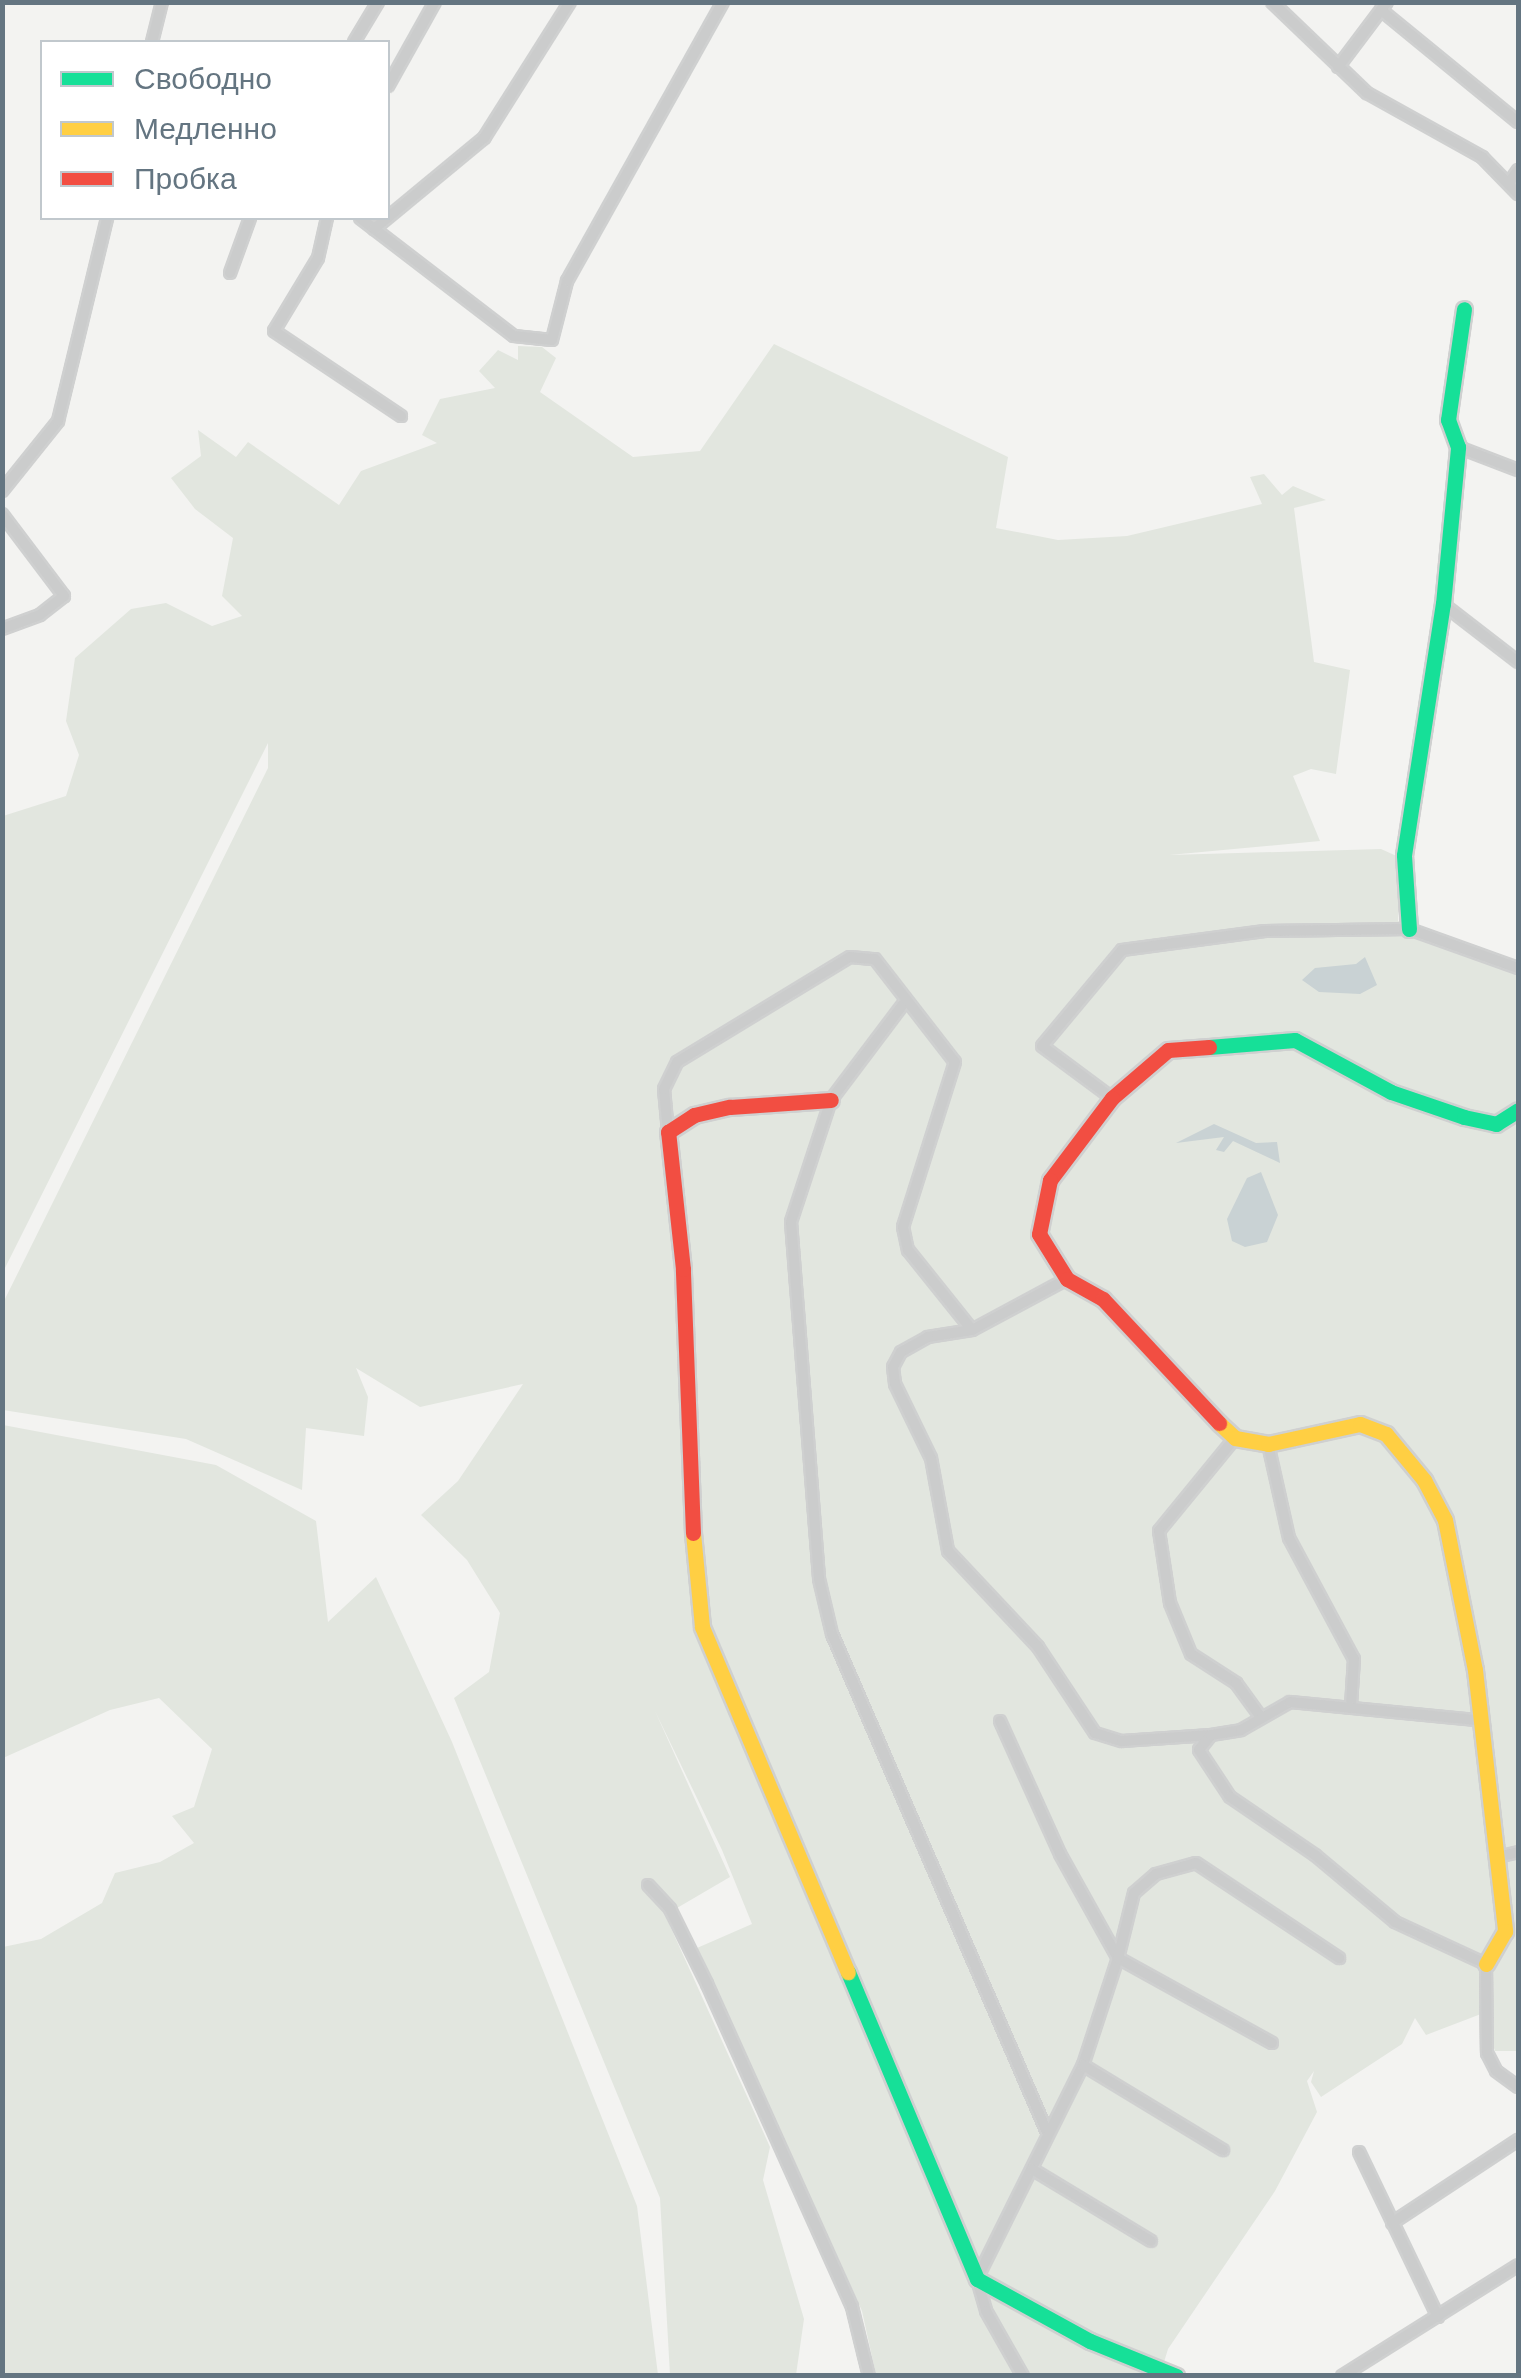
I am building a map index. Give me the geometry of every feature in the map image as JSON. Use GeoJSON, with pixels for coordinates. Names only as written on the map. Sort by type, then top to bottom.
{"type":"FeatureCollection","features":[{"type":"Feature","properties":{"kind":"street"},"geometry":{"type":"LineString","coordinates":[[152,40],[162,2]]}},
{"type":"Feature","properties":{"kind":"street"},"geometry":{"type":"LineString","coordinates":[[355,40],[378,2]]}},
{"type":"Feature","properties":{"kind":"street"},"geometry":{"type":"LineString","coordinates":[[390,82],[435,2]]}},
{"type":"Feature","properties":{"kind":"street"},"geometry":{"type":"LineString","coordinates":[[390,216],[484,138],[570,2]]}},
{"type":"Feature","properties":{"kind":"street"},"geometry":{"type":"LineString","coordinates":[[363,220],[514,336],[552,340],[567,281],[723,2]]}},
{"type":"Feature","properties":{"kind":"street"},"geometry":{"type":"LineString","coordinates":[[1272,2],[1338,67],[1394,112],[1482,157],[1518,194]]}},
{"type":"Feature","properties":{"kind":"street"},"geometry":{"type":"LineString","coordinates":[[1338,67],[1384,6],[1518,122]]}},
{"type":"Feature","properties":{"kind":"street"},"geometry":{"type":"LineString","coordinates":[[1508,183],[1518,170]]}},
{"type":"Feature","properties":{"kind":"street"},"geometry":{"type":"LineString","coordinates":[[2,491],[58,421],[107,220]]}},
{"type":"Feature","properties":{"kind":"street"},"geometry":{"type":"LineString","coordinates":[[230,273],[249,220]]}},
{"type":"Feature","properties":{"kind":"street"},"geometry":{"type":"LineString","coordinates":[[327,220],[318,258],[274,331],[401,416]]}},
{"type":"Feature","properties":{"kind":"street"},"geometry":{"type":"LineString","coordinates":[[374,229],[385,220]]}},
{"type":"Feature","properties":{"kind":"street"},"geometry":{"type":"LineString","coordinates":[[1409,928],[1404,855],[1443,604],[1458,447],[1448,420],[1464,309]]}},
{"type":"Feature","properties":{"kind":"street"},"geometry":{"type":"LineString","coordinates":[[1458,447],[1518,470]]}},
{"type":"Feature","properties":{"kind":"street"},"geometry":{"type":"LineString","coordinates":[[2,514],[64,596],[40,615],[2,629]]}},
{"type":"Feature","properties":{"kind":"street"},"geometry":{"type":"LineString","coordinates":[[1443,604],[1518,662]]}},
{"type":"Feature","properties":{"kind":"street"},"geometry":{"type":"LineString","coordinates":[[1112,1098],[1042,1046],[1122,950],[1265,931],[1409,928],[1518,968]]}},
{"type":"Feature","properties":{"kind":"street"},"geometry":{"type":"LineString","coordinates":[[972,1330],[908,1250],[902,1227],[925,1139],[956,1075],[950,1049],[904,1004],[874,959],[850,958],[677,1062],[664,1089],[683,1269],[690,1496],[702,1627],[978,2279],[986,2311],[1023,2376]]}},
{"type":"Feature","properties":{"kind":"street"},"geometry":{"type":"LineString","coordinates":[[904,1004],[831,1100],[791,1222],[819,1579],[832,1634],[1048,2132]]}},
{"type":"Feature","properties":{"kind":"street"},"geometry":{"type":"LineString","coordinates":[[1518,1110],[1496,1124],[1464,1117],[1391,1092],[1295,1040],[1168,1050],[1112,1098],[1050,1180],[1039,1234],[1067,1279],[1102,1298],[1160,1367],[1234,1438],[1268,1444],[1360,1424],[1386,1434],[1424,1480],[1445,1520],[1475,1670],[1476,1720],[1497,1857],[1505,1930],[1486,1964],[1487,2053],[1496,2071],[1518,2086]]}},
{"type":"Feature","properties":{"kind":"street"},"geometry":{"type":"LineString","coordinates":[[668,1132],[694,1115],[730,1107],[831,1100]]}},
{"type":"Feature","properties":{"kind":"street"},"geometry":{"type":"LineString","coordinates":[[1067,1279],[972,1330],[928,1336],[901,1352],[893,1367],[894,1384],[931,1458],[948,1551],[1038,1647],[1096,1734],[1122,1741],[1212,1735],[1240,1730],[1290,1702],[1476,1720]]}},
{"type":"Feature","properties":{"kind":"street"},"geometry":{"type":"LineString","coordinates":[[1234,1438],[1160,1532],[1170,1603],[1191,1654],[1236,1684],[1260,1716]]}},
{"type":"Feature","properties":{"kind":"street"},"geometry":{"type":"LineString","coordinates":[[1268,1444],[1290,1538],[1354,1659],[1352,1706]]}},
{"type":"Feature","properties":{"kind":"street"},"geometry":{"type":"LineString","coordinates":[[1000,1721],[1060,1854],[1118,1958],[1272,2043]]}},
{"type":"Feature","properties":{"kind":"street"},"geometry":{"type":"LineString","coordinates":[[1212,1735],[1199,1750],[1230,1797],[1315,1855],[1395,1922],[1486,1964]]}},
{"type":"Feature","properties":{"kind":"street"},"geometry":{"type":"LineString","coordinates":[[1497,1857],[1518,1852]]}},
{"type":"Feature","properties":{"kind":"street"},"geometry":{"type":"LineString","coordinates":[[978,2279],[1083,2065],[1118,1958],[1134,1893],[1156,1874],[1196,1863],[1338,1958]]}},
{"type":"Feature","properties":{"kind":"street"},"geometry":{"type":"LineString","coordinates":[[648,1885],[670,1909],[707,1984],[852,2307],[869,2376]]}},
{"type":"Feature","properties":{"kind":"street"},"geometry":{"type":"LineString","coordinates":[[1083,2065],[1223,2150]]}},
{"type":"Feature","properties":{"kind":"street"},"geometry":{"type":"LineString","coordinates":[[1392,2223],[1518,2140]]}},
{"type":"Feature","properties":{"kind":"street"},"geometry":{"type":"LineString","coordinates":[[1359,2152],[1438,2316]]}},
{"type":"Feature","properties":{"kind":"street"},"geometry":{"type":"LineString","coordinates":[[1032,2169],[1150,2241]]}},
{"type":"Feature","properties":{"kind":"street"},"geometry":{"type":"LineString","coordinates":[[1342,2376],[1518,2265]]}},
{"type":"Feature","properties":{"kind":"street"},"geometry":{"type":"LineString","coordinates":[[978,2279],[1090,2341],[1176,2376]]}},
{"type":"Feature","properties":{"kind":"shaded area"},"geometry":{"type":"Polygon","coordinates":[[[774,344],[1008,457],[996,528],[1058,540],[1127,536],[1262,504],[1250,477],[1264,474],[1282,495],[1293,486],[1326,500],[1294,508],[1314,662],[1350,670],[1336,774],[1311,769],[1293,776],[1320,841],[1169,855],[1381,849],[1401,858],[1398,921],[1518,962],[1518,2051],[1495,2051],[1481,2014],[1426,2035],[1415,2018],[1402,2044],[1321,2097],[1311,2082],[1314,2071],[1307,2081],[1317,2112],[1275,2191],[1168,2349],[1160,2375],[876,2375],[862,2311],[697,1948],[752,1924],[722,1850],[655,1711],[730,1877],[665,1915],[770,2147],[763,2180],[804,2319],[796,2375],[670,2375],[660,2198],[454,1698],[489,1672],[500,1613],[467,1560],[421,1515],[458,1481],[523,1384],[420,1407],[356,1368],[368,1397],[364,1436],[306,1428],[302,1490],[186,1439],[3,1410],[3,1303],[268,768],[268,743],[3,1272],[3,816],[66,796],[79,755],[66,721],[75,658],[131,609],[166,603],[212,626],[242,616],[222,596],[233,538],[195,509],[171,478],[201,456],[198,430],[236,457],[248,442],[339,505],[361,471],[437,443],[422,435],[440,399],[495,388],[479,371],[498,350],[518,360],[518,346],[542,347],[556,358],[540,392],[633,457],[700,451],[774,344]]]}},
{"type":"Feature","properties":{"kind":"shaded area"},"geometry":{"type":"Polygon","coordinates":[[[1365,957],[1377,985],[1360,994],[1319,992],[1302,980],[1315,968],[1356,964],[1365,957]]]}},
{"type":"Feature","properties":{"kind":"shaded area"},"geometry":{"type":"Polygon","coordinates":[[[1214,1124],[1256,1143],[1277,1142],[1280,1163],[1233,1141],[1224,1152],[1216,1150],[1224,1137],[1176,1143],[1214,1124]]]}},
{"type":"Feature","properties":{"kind":"shaded area"},"geometry":{"type":"Polygon","coordinates":[[[1261,1172],[1278,1215],[1267,1242],[1245,1247],[1232,1241],[1227,1219],[1247,1178],[1261,1172]]]}},
{"type":"Feature","properties":{"kind":"shaded area"},"geometry":{"type":"Polygon","coordinates":[[[3,1425],[216,1465],[316,1521],[328,1622],[376,1577],[452,1742],[637,2206],[658,2375],[3,2375],[3,1947],[41,1939],[102,1903],[115,1873],[160,1862],[194,1843],[172,1816],[194,1807],[212,1749],[159,1698],[110,1710],[3,1758],[3,1425]]]}},
{"type":"Feature","properties":{"kind":"traffic: fast"},"geometry":{"type":"LineString","coordinates":[[1409,929],[1404,855],[1443,604],[1458,447],[1448,420],[1464,309]]}},
{"type":"Feature","properties":{"kind":"traffic: fast"},"geometry":{"type":"LineString","coordinates":[[1209,1047],[1295,1040],[1391,1092],[1464,1117],[1496,1124],[1518,1110]]}},
{"type":"Feature","properties":{"kind":"traffic: fast"},"geometry":{"type":"LineString","coordinates":[[848,1972],[977,2279],[1090,2341],[1176,2376]]}},
{"type":"Feature","properties":{"kind":"traffic: slow"},"geometry":{"type":"LineString","coordinates":[[1219,1423],[1235,1438],[1268,1444],[1360,1424],[1386,1434],[1424,1480],[1445,1520],[1475,1670],[1505,1931],[1486,1964]]}},
{"type":"Feature","properties":{"kind":"traffic: slow"},"geometry":{"type":"LineString","coordinates":[[693,1533],[702,1627],[848,1972]]}},
{"type":"Feature","properties":{"kind":"traffic: jam"},"geometry":{"type":"LineString","coordinates":[[1209,1047],[1168,1050],[1112,1098],[1050,1180],[1039,1234],[1067,1279],[1103,1299],[1219,1423]]}},
{"type":"Feature","properties":{"kind":"traffic: jam"},"geometry":{"type":"LineString","coordinates":[[693,1533],[683,1269],[668,1132],[694,1115],[730,1107],[831,1100]]}}]}
